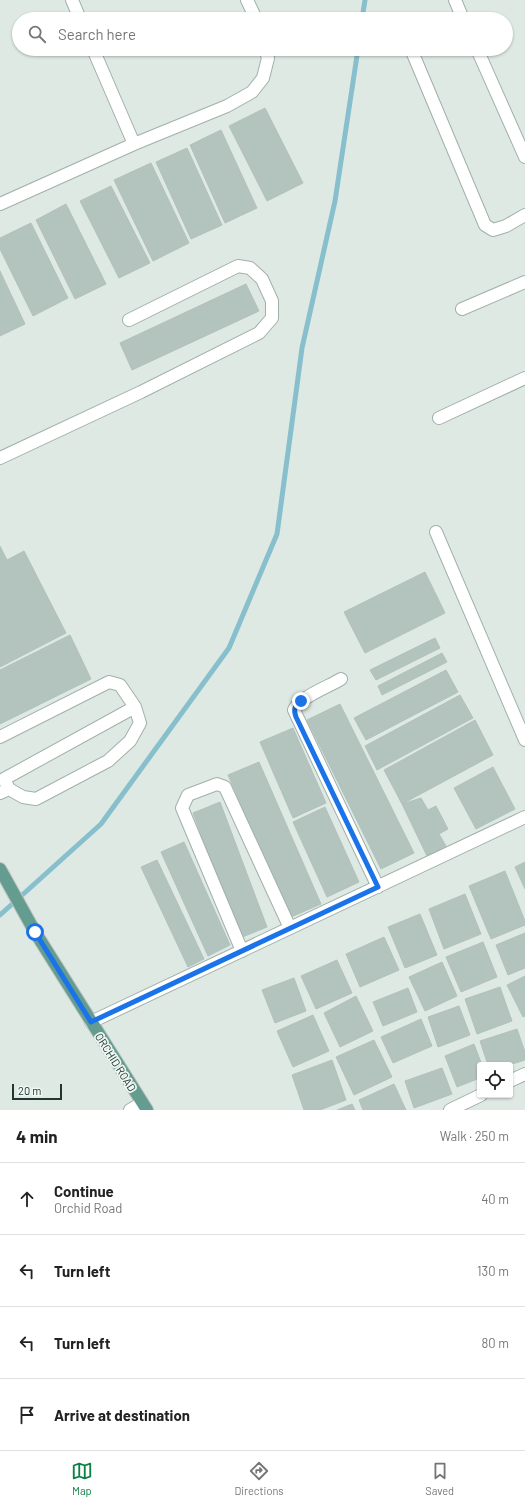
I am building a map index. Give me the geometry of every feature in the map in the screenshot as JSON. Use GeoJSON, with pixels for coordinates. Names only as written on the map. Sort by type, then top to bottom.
{"type":"FeatureCollection","features":[{"type":"Feature","properties":{"kind":"main road","name":"ORCHID ROAD"},"geometry":{"type":"LineString","coordinates":[[3,873],[35,932],[145,1106]]}},
{"type":"Feature","properties":{"kind":"street"},"geometry":{"type":"LineString","coordinates":[[72,0],[77,12]]}},
{"type":"Feature","properties":{"kind":"street"},"geometry":{"type":"LineString","coordinates":[[247,0],[253,12]]}},
{"type":"Feature","properties":{"kind":"street"},"geometry":{"type":"LineString","coordinates":[[455,0],[460,12]]}},
{"type":"Feature","properties":{"kind":"street"},"geometry":{"type":"LineString","coordinates":[[96,56],[134,144]]}},
{"type":"Feature","properties":{"kind":"street"},"geometry":{"type":"LineString","coordinates":[[1,200],[227,106],[252,92],[263,78],[267,56]]}},
{"type":"Feature","properties":{"kind":"street"},"geometry":{"type":"LineString","coordinates":[[413,56],[484,225],[493,230],[506,226],[525,215]]}},
{"type":"Feature","properties":{"kind":"street"},"geometry":{"type":"LineString","coordinates":[[480,56],[525,157]]}},
{"type":"Feature","properties":{"kind":"street"},"geometry":{"type":"LineString","coordinates":[[0,458],[141,392],[259,333],[272,318],[272,301],[262,279],[250,268],[238,266],[129,320]]}},
{"type":"Feature","properties":{"kind":"street"},"geometry":{"type":"LineString","coordinates":[[462,309],[525,282]]}},
{"type":"Feature","properties":{"kind":"street"},"geometry":{"type":"LineString","coordinates":[[439,418],[525,378]]}},
{"type":"Feature","properties":{"kind":"street"},"geometry":{"type":"LineString","coordinates":[[436,532],[525,740]]}},
{"type":"Feature","properties":{"kind":"street"},"geometry":{"type":"LineString","coordinates":[[342,679],[301,701],[295,706],[294,710],[378,887]]}},
{"type":"Feature","properties":{"kind":"street"},"geometry":{"type":"LineString","coordinates":[[0,737],[109,682],[120,685],[135,707],[140,723],[130,741],[108,761],[36,799],[23,797],[3,783],[135,707]]}},
{"type":"Feature","properties":{"kind":"street"},"geometry":{"type":"LineString","coordinates":[[242,951],[182,808],[188,795],[218,784],[225,787],[290,928]]}},
{"type":"Feature","properties":{"kind":"street"},"geometry":{"type":"LineString","coordinates":[[91,1022],[525,817]]}},
{"type":"Feature","properties":{"kind":"street"},"geometry":{"type":"LineString","coordinates":[[513,1080],[525,1074]]}},
{"type":"Feature","properties":{"kind":"street"},"geometry":{"type":"LineString","coordinates":[[450,1110],[477,1097]]}},
{"type":"Feature","properties":{"kind":"street"},"geometry":{"type":"LineString","coordinates":[[130,1110],[145,1106]]}},
{"type":"Feature","properties":{"kind":"building"},"geometry":{"type":"Polygon","coordinates":[[[265,108],[303,183],[267,201],[229,126],[265,108]]]}},
{"type":"Feature","properties":{"kind":"building"},"geometry":{"type":"Polygon","coordinates":[[[221,130],[257,208],[225,223],[190,145],[221,130]]]}},
{"type":"Feature","properties":{"kind":"building"},"geometry":{"type":"Polygon","coordinates":[[[187,148],[222,225],[191,239],[156,162],[187,148]]]}},
{"type":"Feature","properties":{"kind":"building"},"geometry":{"type":"Polygon","coordinates":[[[151,163],[189,243],[153,261],[114,180],[151,163]]]}},
{"type":"Feature","properties":{"kind":"building"},"geometry":{"type":"Polygon","coordinates":[[[111,186],[150,263],[119,278],[80,201],[111,186]]]}},
{"type":"Feature","properties":{"kind":"building"},"geometry":{"type":"Polygon","coordinates":[[[66,204],[106,284],[75,299],[36,220],[66,204]]]}},
{"type":"Feature","properties":{"kind":"building"},"geometry":{"type":"Polygon","coordinates":[[[31,223],[68,298],[33,316],[0,249],[0,238],[31,223]]]}},
{"type":"Feature","properties":{"kind":"building"},"geometry":{"type":"Polygon","coordinates":[[[0,271],[25,324],[0,336],[0,271]]]}},
{"type":"Feature","properties":{"kind":"building"},"geometry":{"type":"Polygon","coordinates":[[[246,284],[259,311],[132,370],[120,343],[246,284]]]}},
{"type":"Feature","properties":{"kind":"building"},"geometry":{"type":"Polygon","coordinates":[[[0,546],[7,560],[24,551],[66,633],[0,667],[0,546]]]}},
{"type":"Feature","properties":{"kind":"building"},"geometry":{"type":"Polygon","coordinates":[[[425,572],[445,613],[365,653],[344,612],[425,572]]]}},
{"type":"Feature","properties":{"kind":"building"},"geometry":{"type":"Polygon","coordinates":[[[70,635],[91,679],[0,724],[0,670],[70,635]]]}},
{"type":"Feature","properties":{"kind":"building"},"geometry":{"type":"Polygon","coordinates":[[[435,638],[440,648],[376,680],[370,670],[435,638]]]}},
{"type":"Feature","properties":{"kind":"building"},"geometry":{"type":"Polygon","coordinates":[[[442,653],[447,662],[382,695],[378,686],[442,653]]]}},
{"type":"Feature","properties":{"kind":"building"},"geometry":{"type":"Polygon","coordinates":[[[446,670],[458,692],[366,740],[354,718],[446,670]]]}},
{"type":"Feature","properties":{"kind":"building"},"geometry":{"type":"Polygon","coordinates":[[[460,695],[473,718],[377,770],[365,746],[460,695]]]}},
{"type":"Feature","properties":{"kind":"building"},"geometry":{"type":"Polygon","coordinates":[[[340,704],[414,853],[381,869],[307,720],[340,704]]]}},
{"type":"Feature","properties":{"kind":"building"},"geometry":{"type":"Polygon","coordinates":[[[475,720],[493,755],[402,804],[384,770],[475,720]]]}},
{"type":"Feature","properties":{"kind":"building"},"geometry":{"type":"Polygon","coordinates":[[[293,728],[326,803],[293,818],[260,742],[293,728]]]}},
{"type":"Feature","properties":{"kind":"building"},"geometry":{"type":"Polygon","coordinates":[[[259,762],[321,904],[291,917],[228,775],[259,762]]]}},
{"type":"Feature","properties":{"kind":"building"},"geometry":{"type":"Polygon","coordinates":[[[493,767],[515,809],[476,829],[454,788],[493,767]]]}},
{"type":"Feature","properties":{"kind":"building"},"geometry":{"type":"Polygon","coordinates":[[[421,798],[428,810],[436,806],[448,829],[439,834],[446,846],[427,856],[402,804],[421,798]]]}},
{"type":"Feature","properties":{"kind":"building"},"geometry":{"type":"Polygon","coordinates":[[[220,802],[267,927],[240,938],[193,813],[220,802]]]}},
{"type":"Feature","properties":{"kind":"building"},"geometry":{"type":"Polygon","coordinates":[[[325,807],[359,882],[327,897],[293,822],[325,807]]]}},
{"type":"Feature","properties":{"kind":"building"},"geometry":{"type":"Polygon","coordinates":[[[184,842],[230,945],[208,956],[161,852],[184,842]]]}},
{"type":"Feature","properties":{"kind":"building"},"geometry":{"type":"Polygon","coordinates":[[[157,860],[204,959],[188,967],[141,867],[157,860]]]}},
{"type":"Feature","properties":{"kind":"building"},"geometry":{"type":"Polygon","coordinates":[[[525,862],[525,889],[515,867],[525,862]]]}},
{"type":"Feature","properties":{"kind":"building"},"geometry":{"type":"Polygon","coordinates":[[[505,871],[525,921],[525,925],[491,939],[469,886],[505,871]]]}},
{"type":"Feature","properties":{"kind":"building"},"geometry":{"type":"Polygon","coordinates":[[[465,894],[481,934],[444,949],[429,909],[465,894]]]}},
{"type":"Feature","properties":{"kind":"building"},"geometry":{"type":"Polygon","coordinates":[[[420,914],[437,955],[405,968],[388,927],[420,914]]]}},
{"type":"Feature","properties":{"kind":"building"},"geometry":{"type":"Polygon","coordinates":[[[525,933],[525,968],[508,975],[496,945],[525,933]]]}},
{"type":"Feature","properties":{"kind":"building"},"geometry":{"type":"Polygon","coordinates":[[[384,937],[399,970],[360,987],[346,954],[384,937]]]}},
{"type":"Feature","properties":{"kind":"building"},"geometry":{"type":"Polygon","coordinates":[[[483,942],[497,977],[461,992],[446,957],[483,942]]]}},
{"type":"Feature","properties":{"kind":"building"},"geometry":{"type":"Polygon","coordinates":[[[337,960],[352,993],[316,1009],[301,976],[337,960]]]}},
{"type":"Feature","properties":{"kind":"building"},"geometry":{"type":"Polygon","coordinates":[[[442,962],[457,996],[425,1011],[409,977],[442,962]]]}},
{"type":"Feature","properties":{"kind":"building"},"geometry":{"type":"Polygon","coordinates":[[[525,976],[525,1016],[523,1017],[507,985],[525,976]]]}},
{"type":"Feature","properties":{"kind":"building"},"geometry":{"type":"Polygon","coordinates":[[[294,978],[306,1011],[275,1023],[262,990],[294,978]]]}},
{"type":"Feature","properties":{"kind":"building"},"geometry":{"type":"Polygon","coordinates":[[[500,987],[512,1021],[477,1034],[465,999],[500,987]]]}},
{"type":"Feature","properties":{"kind":"building"},"geometry":{"type":"Polygon","coordinates":[[[408,988],[417,1012],[383,1026],[373,1002],[408,988]]]}},
{"type":"Feature","properties":{"kind":"building"},"geometry":{"type":"Polygon","coordinates":[[[356,996],[373,1031],[340,1047],[324,1013],[356,996]]]}},
{"type":"Feature","properties":{"kind":"building"},"geometry":{"type":"Polygon","coordinates":[[[459,1006],[470,1035],[438,1047],[428,1017],[459,1006]]]}},
{"type":"Feature","properties":{"kind":"building"},"geometry":{"type":"Polygon","coordinates":[[[313,1015],[329,1051],[293,1067],[277,1031],[313,1015]]]}},
{"type":"Feature","properties":{"kind":"building"},"geometry":{"type":"Polygon","coordinates":[[[421,1019],[432,1046],[393,1063],[381,1037],[421,1019]]]}},
{"type":"Feature","properties":{"kind":"building"},"geometry":{"type":"Polygon","coordinates":[[[517,1029],[525,1052],[525,1060],[513,1064],[513,1062],[487,1062],[480,1041],[517,1029]]]}},
{"type":"Feature","properties":{"kind":"building"},"geometry":{"type":"Polygon","coordinates":[[[374,1040],[392,1077],[354,1095],[336,1057],[374,1040]]]}},
{"type":"Feature","properties":{"kind":"building"},"geometry":{"type":"Polygon","coordinates":[[[474,1044],[481,1062],[477,1062],[477,1079],[457,1087],[445,1056],[474,1044]]]}},
{"type":"Feature","properties":{"kind":"building"},"geometry":{"type":"Polygon","coordinates":[[[332,1060],[346,1100],[320,1110],[304,1110],[292,1075],[332,1060]]]}},
{"type":"Feature","properties":{"kind":"building"},"geometry":{"type":"Polygon","coordinates":[[[442,1068],[452,1094],[414,1108],[405,1081],[442,1068]]]}},
{"type":"Feature","properties":{"kind":"building"},"geometry":{"type":"Polygon","coordinates":[[[394,1084],[406,1110],[363,1110],[359,1100],[394,1084]]]}},
{"type":"Feature","properties":{"kind":"building"},"geometry":{"type":"Polygon","coordinates":[[[352,1104],[355,1110],[337,1110],[352,1104]]]}},
{"type":"Feature","properties":{"kind":"waterway"},"geometry":{"type":"LineString","coordinates":[[363,12],[365,0]]}},
{"type":"Feature","properties":{"kind":"waterway"},"geometry":{"type":"LineString","coordinates":[[0,915],[101,824],[229,648],[277,534],[302,348],[335,201],[357,56]]}},
{"type":"Feature","properties":{"kind":"route"},"geometry":{"type":"LineString","coordinates":[[35,932],[91,1022],[378,887],[296,717],[294,710],[295,706],[301,701]]}}]}
